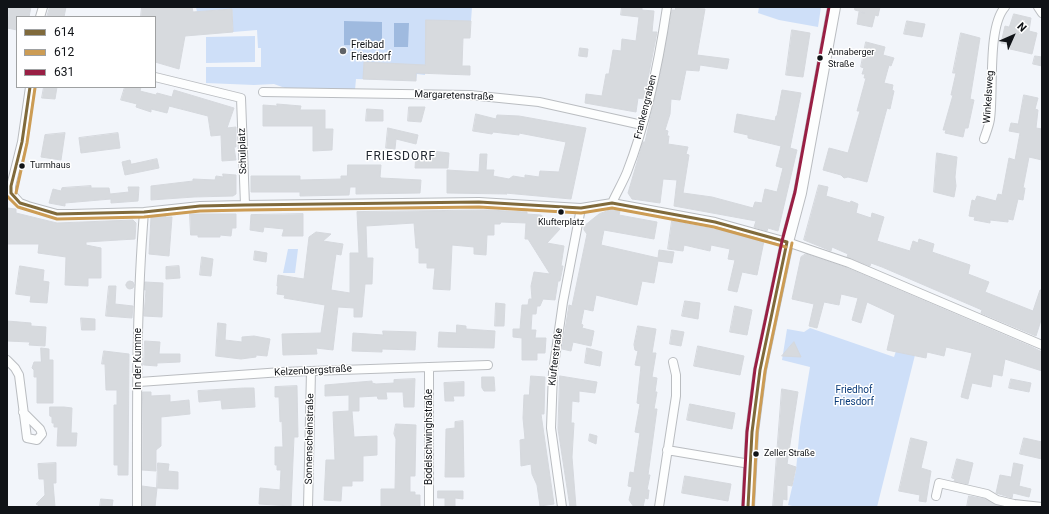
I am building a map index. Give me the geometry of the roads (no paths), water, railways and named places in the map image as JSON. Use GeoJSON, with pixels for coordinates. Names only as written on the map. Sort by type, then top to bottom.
{"type":"FeatureCollection","features":[{"type":"Feature","properties":{"kind":"street","name":"Frankengraben"},"geometry":{"type":"LineString","coordinates":[[612,203],[626,174],[642,125],[656,68],[667,7]]}},
{"type":"Feature","properties":{"kind":"street"},"geometry":{"type":"LineString","coordinates":[[748,507],[750,464],[760,370],[787,242],[800,193],[834,7]]}},
{"type":"Feature","properties":{"kind":"street","name":"Winkelsweg"},"geometry":{"type":"LineString","coordinates":[[984,139],[990,119],[994,38],[1004,7]]}},
{"type":"Feature","properties":{"kind":"street"},"geometry":{"type":"LineString","coordinates":[[1038,7],[1042,13]]}},
{"type":"Feature","properties":{"kind":"street","name":"Schulplatz"},"geometry":{"type":"LineString","coordinates":[[156,77],[240,98],[245,205]]}},
{"type":"Feature","properties":{"kind":"street"},"geometry":{"type":"LineString","coordinates":[[30,88],[22,142],[9,194],[20,203],[56,214],[144,212],[200,206],[245,205],[479,202],[581,208],[612,203],[715,222],[787,242],[849,263],[1042,345]]}},
{"type":"Feature","properties":{"kind":"street","name":"Margaretenstraße"},"geometry":{"type":"LineString","coordinates":[[263,92],[470,95],[539,102],[642,125]]}},
{"type":"Feature","properties":{"kind":"street","name":"Klufterstraße"},"geometry":{"type":"LineString","coordinates":[[562,507],[551,428],[552,372],[581,208]]}},
{"type":"Feature","properties":{"kind":"street","name":"In der Kumme"},"geometry":{"type":"LineString","coordinates":[[137,507],[139,382],[137,341],[144,212]]}},
{"type":"Feature","properties":{"kind":"street"},"geometry":{"type":"LineString","coordinates":[[7,360],[15,368],[19,375],[22,412]]}},
{"type":"Feature","properties":{"kind":"street"},"geometry":{"type":"LineString","coordinates":[[659,507],[676,396],[676,375],[673,362]]}},
{"type":"Feature","properties":{"kind":"street","name":"Kelzenbergstraße"},"geometry":{"type":"LineString","coordinates":[[139,382],[311,371],[488,365]]}},
{"type":"Feature","properties":{"kind":"street","name":"Bodelschwinghstraße"},"geometry":{"type":"LineString","coordinates":[[429,367],[429,507]]}},
{"type":"Feature","properties":{"kind":"street","name":"Sonnenscheinstraße"},"geometry":{"type":"LineString","coordinates":[[308,507],[311,371]]}},
{"type":"Feature","properties":{"kind":"street"},"geometry":{"type":"LineString","coordinates":[[667,450],[750,464]]}},
{"type":"Feature","properties":{"kind":"street"},"geometry":{"type":"LineString","coordinates":[[936,496],[939,483],[987,494],[1002,501],[1042,506]]}},
{"type":"Feature","properties":{"kind":"place","name":"Freibad Friesdorf"},"geometry":{"type":"Point","coordinates":[343,51]}},
{"type":"Feature","properties":{"kind":"place","name":"Annaberger Straße"},"geometry":{"type":"Point","coordinates":[820,58]}},
{"type":"Feature","properties":{"kind":"place","name":"Turmhaus"},"geometry":{"type":"Point","coordinates":[22,166]}},
{"type":"Feature","properties":{"kind":"place","name":"Klufterplatz"},"geometry":{"type":"Point","coordinates":[561,212]}},
{"type":"Feature","properties":{"kind":"place","name":"Zeller Straße"},"geometry":{"type":"Point","coordinates":[756,454]}},
{"type":"Feature","properties":{"kind":"district","name":"FRIESDORF"},"geometry":{"type":"Point","coordinates":[401,157]}},
{"type":"Feature","properties":{"kind":"park label","name":"Friedhof Friesdorf"},"geometry":{"type":"Point","coordinates":[854,396]}}]}
